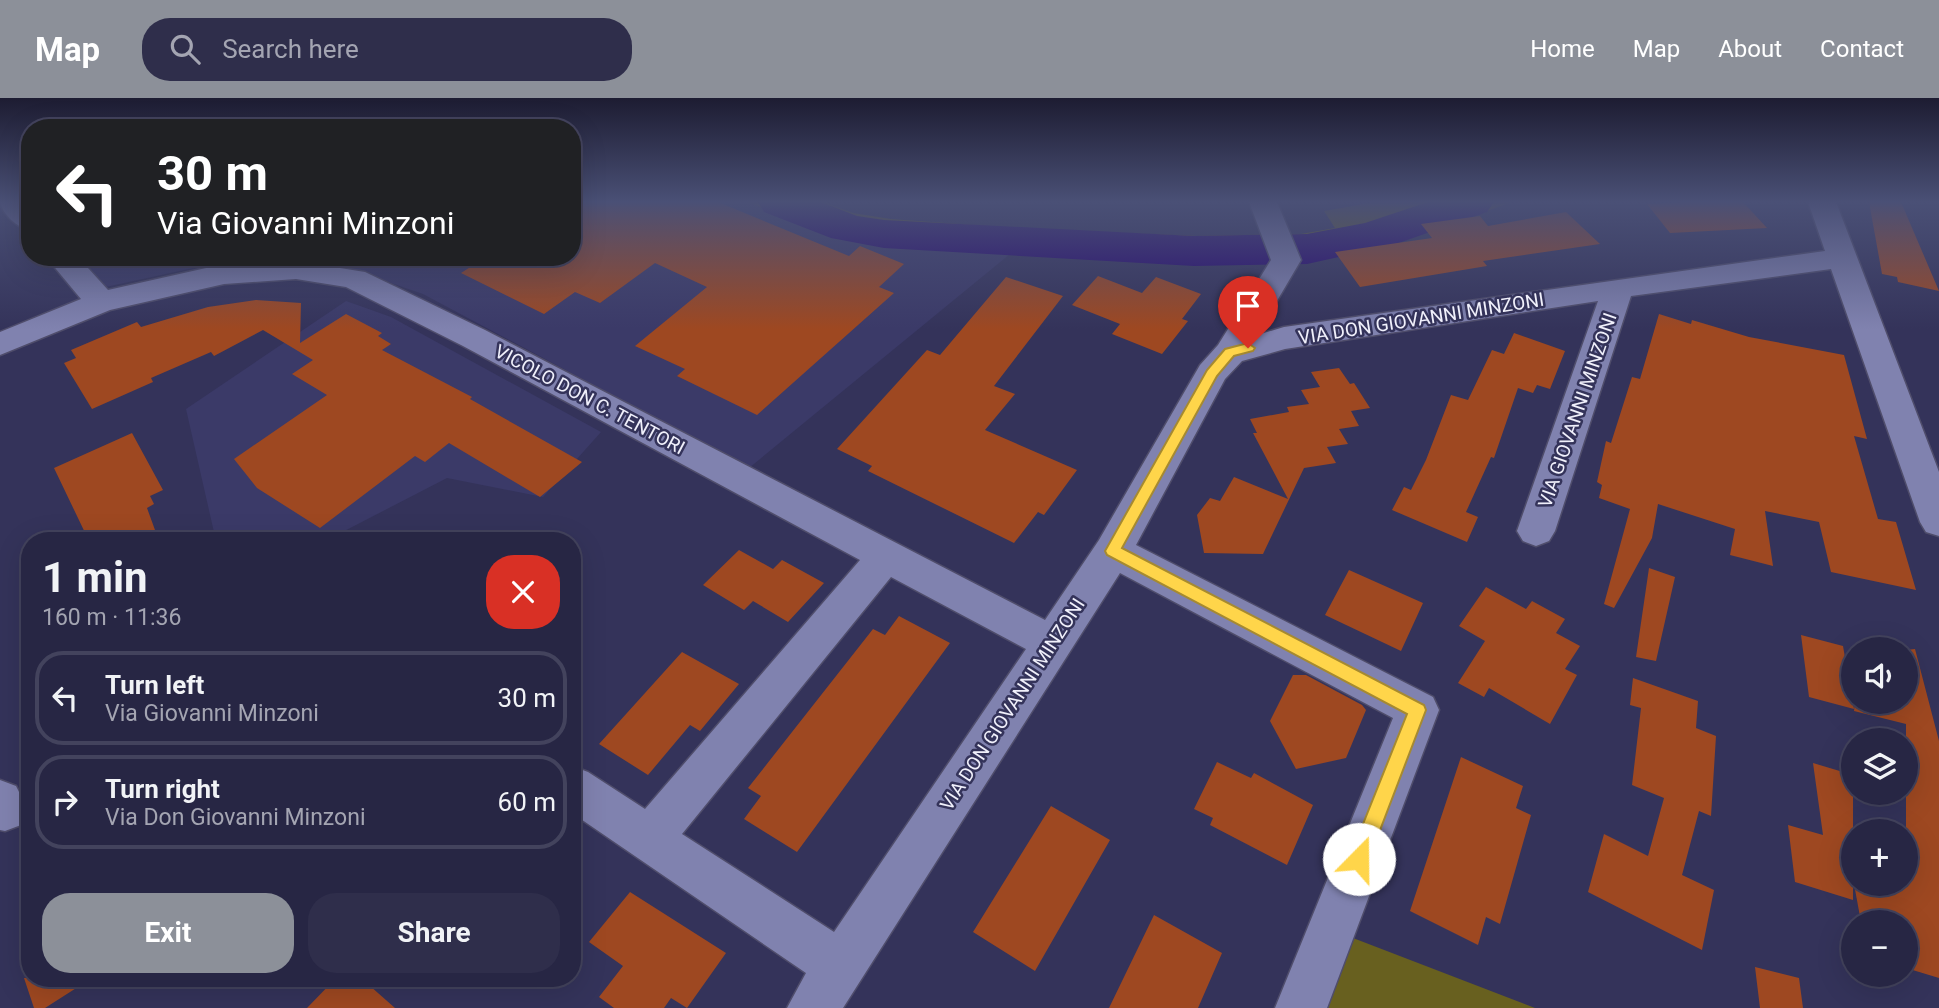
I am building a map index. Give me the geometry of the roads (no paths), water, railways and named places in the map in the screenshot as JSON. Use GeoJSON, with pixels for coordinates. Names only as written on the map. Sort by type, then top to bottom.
{"type":"FeatureCollection","features":[{"type":"Feature","properties":{"kind":"street"},"geometry":{"type":"LineString","coordinates":[[1230,352],[1286,260],[1280,244]]}},
{"type":"Feature","properties":{"kind":"street"},"geometry":{"type":"LineString","coordinates":[[1838,244],[1939,522]]}},
{"type":"Feature","properties":{"kind":"street","name":"VIA DON GIOVANNI MINZONI"},"geometry":{"type":"LineString","coordinates":[[813,1008],[1112,551],[1212,373],[1230,352],[1284,338],[1618,288],[1843,258]]}},
{"type":"Feature","properties":{"kind":"street"},"geometry":{"type":"LineString","coordinates":[[69,266],[101,302]]}},
{"type":"Feature","properties":{"kind":"street","name":"VICOLO DON C. TENTORI"},"geometry":{"type":"LineString","coordinates":[[0,344],[101,302],[224,274],[296,270],[354,279],[474,338],[1051,643]]}},
{"type":"Feature","properties":{"kind":"street","name":"VIA GIOVANNI MINZONI"},"geometry":{"type":"LineString","coordinates":[[1536,531],[1618,288]]}},
{"type":"Feature","properties":{"kind":"street"},"geometry":{"type":"LineString","coordinates":[[1112,551],[1418,710],[1301,1008]]}},
{"type":"Feature","properties":{"kind":"street"},"geometry":{"type":"LineString","coordinates":[[649,838],[887,555]]}},
{"type":"Feature","properties":{"kind":"street"},"geometry":{"type":"LineString","coordinates":[[581,794],[840,967]]}},
{"type":"Feature","properties":{"kind":"waterway"},"geometry":{"type":"LineString","coordinates":[[1045,244],[1194,251],[1307,249],[1329,244]]}}]}
